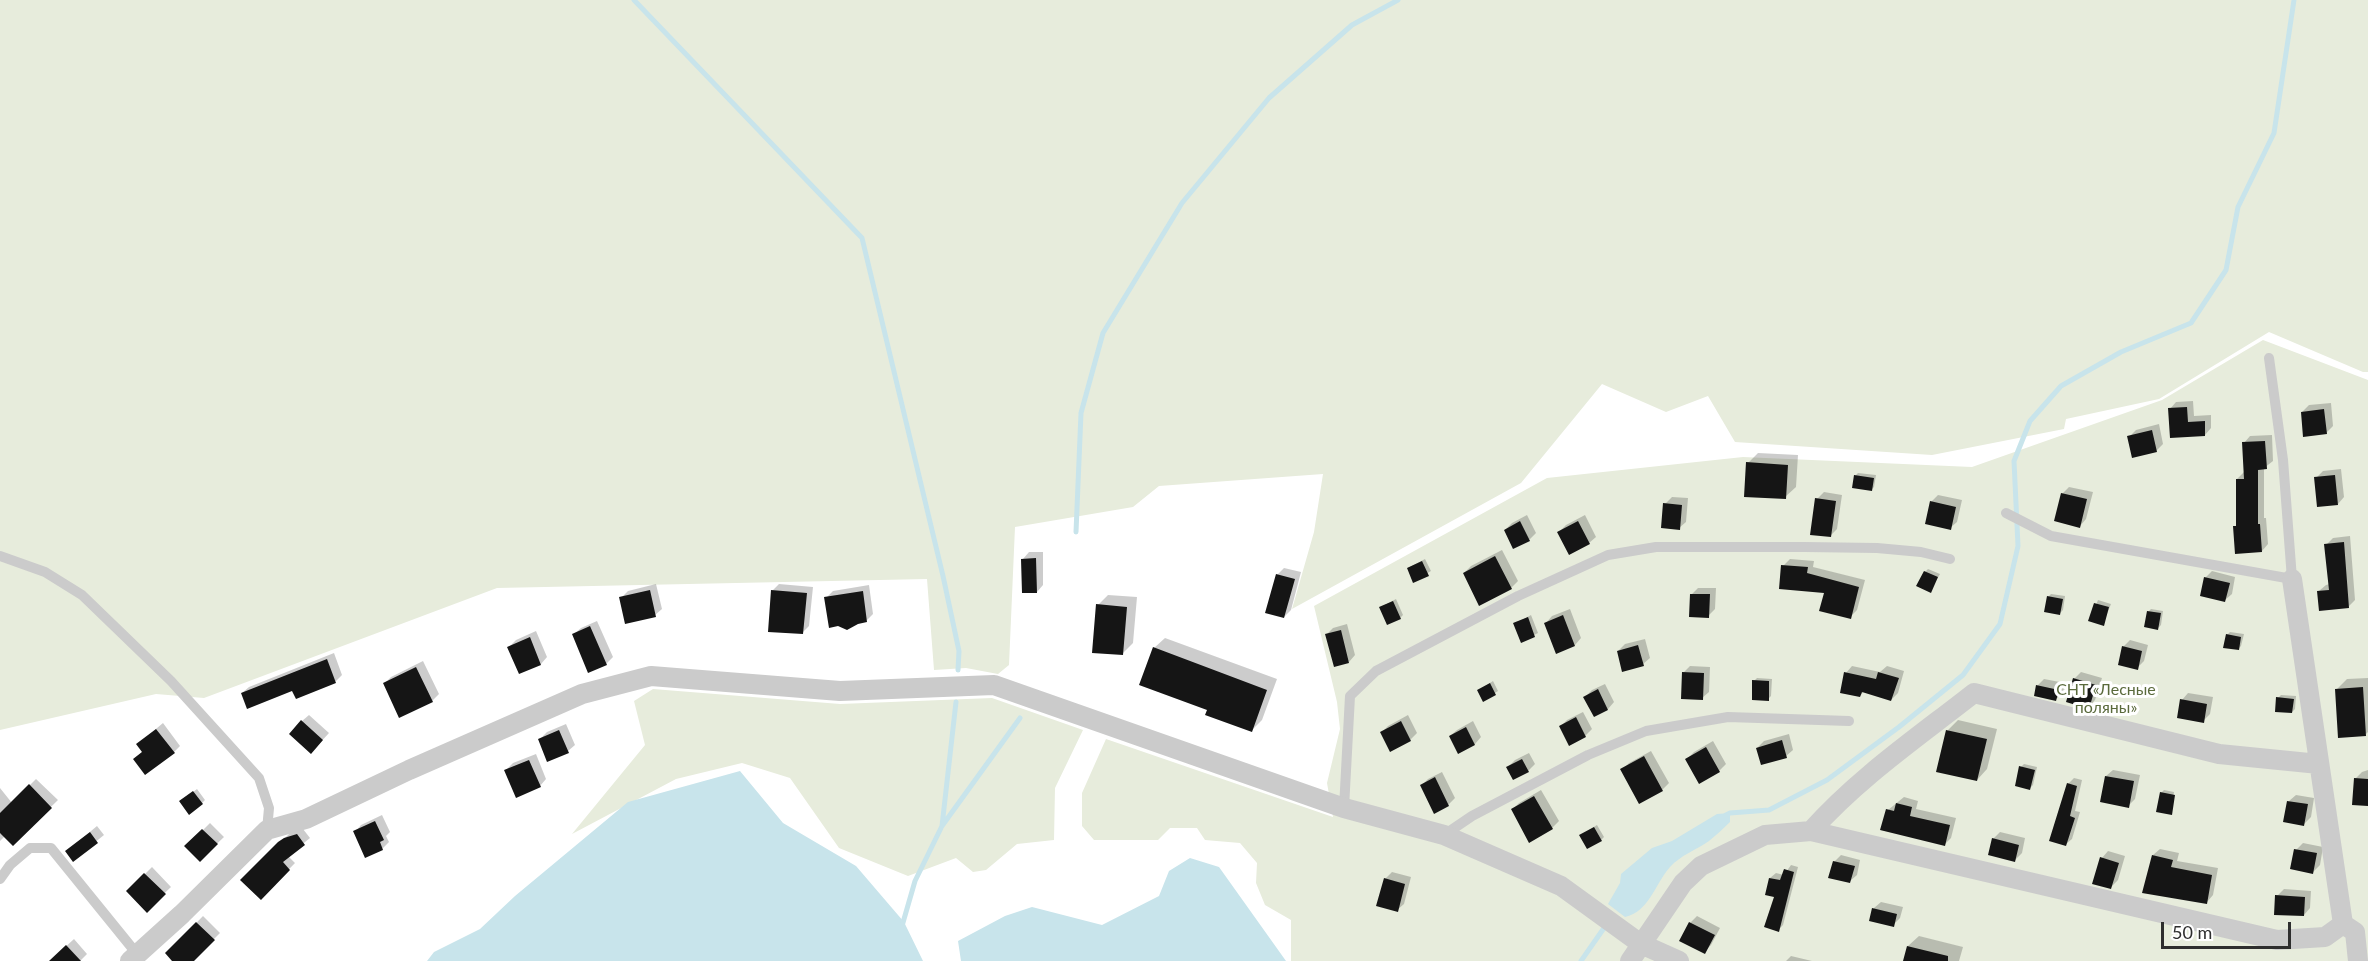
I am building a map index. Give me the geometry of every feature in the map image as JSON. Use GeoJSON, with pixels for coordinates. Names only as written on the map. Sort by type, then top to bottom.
{"type":"FeatureCollection","features":[{"type":"Feature","properties":{"kind":"street"},"geometry":{"type":"LineString","coordinates":[[2292,579],[2343,924],[2355,932],[2358,961]]}},
{"type":"Feature","properties":{"kind":"street"},"geometry":{"type":"LineString","coordinates":[[134,958],[267,830],[306,819],[409,770],[582,694],[651,676],[840,691],[994,685],[1344,807],[1444,835],[1561,886],[1641,944],[1679,961]]}},
{"type":"Feature","properties":{"kind":"street"},"geometry":{"type":"LineString","coordinates":[[1811,831],[1831,809],[1974,693],[2219,754],[2319,764]]}},
{"type":"Feature","properties":{"kind":"street"},"geometry":{"type":"LineString","coordinates":[[1630,961],[1683,883],[1701,866],[1765,835],[1811,831],[2277,940],[2325,937],[2343,924]]}},
{"type":"Feature","properties":{"kind":"lane"},"geometry":{"type":"LineString","coordinates":[[2006,513],[2051,536],[2292,579],[2283,460],[2269,358]]}},
{"type":"Feature","properties":{"kind":"lane"},"geometry":{"type":"LineString","coordinates":[[1344,807],[1350,696],[1369,677],[1376,671],[1518,596],[1608,555],[1656,547],[1805,547],[1899,550],[1921,552],[1950,559]]}},
{"type":"Feature","properties":{"kind":"lane"},"geometry":{"type":"LineString","coordinates":[[0,556],[45,572],[82,594],[171,681],[259,778],[269,808],[267,830]]}},
{"type":"Feature","properties":{"kind":"lane"},"geometry":{"type":"LineString","coordinates":[[1444,835],[1472,816],[1588,755],[1646,731],[1728,717],[1849,721]]}},
{"type":"Feature","properties":{"kind":"lane"},"geometry":{"type":"LineString","coordinates":[[0,879],[10,865],[30,848],[51,848],[134,958]]}},
{"type":"Feature","properties":{"kind":"green space"},"geometry":{"type":"Polygon","coordinates":[[[0,0],[2368,0],[2368,372],[2363,372],[2269,332],[2159,399],[2066,419],[2064,429],[1932,455],[1735,442],[1708,396],[1666,412],[1602,384],[1521,483],[1292,609],[1314,532],[1323,474],[1159,486],[1133,507],[1015,527],[1009,665],[998,674],[966,668],[934,670],[927,579],[497,588],[204,698],[156,694],[0,730],[0,0]]]}},
{"type":"Feature","properties":{"kind":"green space","name":"СНТ «Лесные поляны»"},"geometry":{"type":"Polygon","coordinates":[[[2263,340],[2368,380],[2368,961],[1291,961],[1291,920],[1265,905],[1256,883],[1257,863],[1240,843],[1205,840],[1197,828],[1170,828],[1158,840],[1094,840],[1082,826],[1082,793],[1106,739],[1333,817],[1327,783],[1340,729],[1337,702],[1314,606],[1547,478],[1743,457],[1972,467],[2162,400],[2263,340]]]}},
{"type":"Feature","properties":{"kind":"green space"},"geometry":{"type":"Polygon","coordinates":[[[653,689],[840,704],[992,698],[1083,730],[1055,788],[1054,840],[1017,844],[986,870],[973,872],[956,858],[908,876],[839,848],[790,778],[742,763],[676,779],[572,834],[645,745],[634,701],[653,689]]]}},
{"type":"Feature","properties":{"kind":"water"},"geometry":{"type":"Polygon","coordinates":[[[740,771],[783,823],[856,866],[904,922],[923,961],[427,961],[434,952],[480,929],[515,896],[628,802],[740,771]]]}},
{"type":"Feature","properties":{"kind":"water"},"geometry":{"type":"Polygon","coordinates":[[[1730,813],[1730,822],[1720,832],[1670,867],[1640,909],[1625,917],[1608,904],[1620,883],[1621,874],[1652,848],[1672,841],[1717,814],[1730,813]]]}},
{"type":"Feature","properties":{"kind":"water"},"geometry":{"type":"Polygon","coordinates":[[[1190,858],[1219,867],[1286,961],[961,961],[958,941],[1005,916],[1032,907],[1102,925],[1159,896],[1169,871],[1190,858]]]}},
{"type":"Feature","properties":{"kind":"building"},"geometry":{"type":"Polygon","coordinates":[[[2187,407],[2188,422],[2205,421],[2205,436],[2170,438],[2168,408],[2187,407]]]}},
{"type":"Feature","properties":{"kind":"building"},"geometry":{"type":"Polygon","coordinates":[[[2324,409],[2327,434],[2303,437],[2301,412],[2324,409]]]}},
{"type":"Feature","properties":{"kind":"building"},"geometry":{"type":"Polygon","coordinates":[[[2152,430],[2157,452],[2132,458],[2127,436],[2152,430]]]}},
{"type":"Feature","properties":{"kind":"building"},"geometry":{"type":"Polygon","coordinates":[[[2265,441],[2267,469],[2258,470],[2258,524],[2260,524],[2262,552],[2235,554],[2233,526],[2236,526],[2236,479],[2244,479],[2242,442],[2265,441]]]}},
{"type":"Feature","properties":{"kind":"building"},"geometry":{"type":"Polygon","coordinates":[[[1746,462],[1788,465],[1786,499],[1744,497],[1746,462]]]}},
{"type":"Feature","properties":{"kind":"building"},"geometry":{"type":"Polygon","coordinates":[[[1854,475],[1874,478],[1872,491],[1852,488],[1854,475]]]}},
{"type":"Feature","properties":{"kind":"building"},"geometry":{"type":"Polygon","coordinates":[[[2335,475],[2338,505],[2317,507],[2314,477],[2335,475]]]}},
{"type":"Feature","properties":{"kind":"building"},"geometry":{"type":"Polygon","coordinates":[[[2061,493],[2087,499],[2080,528],[2054,521],[2061,493]]]}},
{"type":"Feature","properties":{"kind":"building"},"geometry":{"type":"Polygon","coordinates":[[[1815,498],[1836,501],[1831,537],[1810,535],[1815,498]]]}},
{"type":"Feature","properties":{"kind":"building"},"geometry":{"type":"Polygon","coordinates":[[[1930,501],[1956,507],[1951,530],[1925,524],[1930,501]]]}},
{"type":"Feature","properties":{"kind":"building"},"geometry":{"type":"Polygon","coordinates":[[[1663,503],[1682,505],[1680,530],[1661,528],[1663,503]]]}},
{"type":"Feature","properties":{"kind":"building"},"geometry":{"type":"Polygon","coordinates":[[[1520,521],[1530,541],[1513,549],[1504,530],[1520,521]]]}},
{"type":"Feature","properties":{"kind":"building"},"geometry":{"type":"Polygon","coordinates":[[[1578,521],[1590,544],[1569,555],[1557,532],[1578,521]]]}},
{"type":"Feature","properties":{"kind":"building"},"geometry":{"type":"Polygon","coordinates":[[[2344,542],[2349,608],[2319,611],[2317,591],[2329,590],[2324,544],[2344,542]]]}},
{"type":"Feature","properties":{"kind":"building"},"geometry":{"type":"Polygon","coordinates":[[[1495,556],[1512,589],[1479,606],[1463,573],[1495,556]]]}},
{"type":"Feature","properties":{"kind":"building"},"geometry":{"type":"Polygon","coordinates":[[[1036,558],[1037,593],[1022,593],[1021,559],[1036,558]]]}},
{"type":"Feature","properties":{"kind":"building"},"geometry":{"type":"Polygon","coordinates":[[[1422,561],[1429,576],[1413,583],[1407,568],[1422,561]]]}},
{"type":"Feature","properties":{"kind":"building"},"geometry":{"type":"Polygon","coordinates":[[[1781,565],[1808,567],[1807,573],[1859,587],[1851,619],[1819,611],[1824,593],[1779,589],[1781,565]]]}},
{"type":"Feature","properties":{"kind":"building"},"geometry":{"type":"Polygon","coordinates":[[[1924,571],[1938,577],[1931,593],[1916,586],[1924,571]]]}},
{"type":"Feature","properties":{"kind":"building"},"geometry":{"type":"Polygon","coordinates":[[[1276,574],[1295,579],[1284,618],[1265,613],[1276,574]]]}},
{"type":"Feature","properties":{"kind":"building"},"geometry":{"type":"Polygon","coordinates":[[[2204,577],[2230,583],[2225,602],[2200,596],[2204,577]]]}},
{"type":"Feature","properties":{"kind":"building"},"geometry":{"type":"Polygon","coordinates":[[[650,590],[656,617],[625,624],[619,597],[650,590]]]}},
{"type":"Feature","properties":{"kind":"building"},"geometry":{"type":"Polygon","coordinates":[[[771,590],[807,593],[803,634],[768,632],[771,590]]]}},
{"type":"Feature","properties":{"kind":"building"},"geometry":{"type":"Polygon","coordinates":[[[863,591],[867,622],[847,630],[838,626],[829,628],[824,597],[863,591]]]}},
{"type":"Feature","properties":{"kind":"building"},"geometry":{"type":"Polygon","coordinates":[[[1690,594],[1710,594],[1709,618],[1689,617],[1690,594]]]}},
{"type":"Feature","properties":{"kind":"building"},"geometry":{"type":"Polygon","coordinates":[[[2047,596],[2063,599],[2060,615],[2044,612],[2047,596]]]}},
{"type":"Feature","properties":{"kind":"building"},"geometry":{"type":"Polygon","coordinates":[[[1393,601],[1401,619],[1387,625],[1379,607],[1393,601]]]}},
{"type":"Feature","properties":{"kind":"building"},"geometry":{"type":"Polygon","coordinates":[[[2094,603],[2109,607],[2104,626],[2088,621],[2094,603]]]}},
{"type":"Feature","properties":{"kind":"building"},"geometry":{"type":"Polygon","coordinates":[[[1096,604],[1127,607],[1123,655],[1092,653],[1096,604]]]}},
{"type":"Feature","properties":{"kind":"building"},"geometry":{"type":"Polygon","coordinates":[[[2147,611],[2161,613],[2158,630],[2144,627],[2147,611]]]}},
{"type":"Feature","properties":{"kind":"building"},"geometry":{"type":"Polygon","coordinates":[[[1563,615],[1575,646],[1556,654],[1544,623],[1563,615]]]}},
{"type":"Feature","properties":{"kind":"building"},"geometry":{"type":"Polygon","coordinates":[[[1528,617],[1535,637],[1521,643],[1513,623],[1528,617]]]}},
{"type":"Feature","properties":{"kind":"building"},"geometry":{"type":"Polygon","coordinates":[[[590,626],[607,665],[588,673],[572,634],[590,626]]]}},
{"type":"Feature","properties":{"kind":"building"},"geometry":{"type":"Polygon","coordinates":[[[1341,630],[1349,663],[1334,667],[1325,634],[1341,630]]]}},
{"type":"Feature","properties":{"kind":"building"},"geometry":{"type":"Polygon","coordinates":[[[2226,634],[2241,637],[2239,650],[2223,648],[2226,634]]]}},
{"type":"Feature","properties":{"kind":"building"},"geometry":{"type":"Polygon","coordinates":[[[530,637],[541,665],[519,674],[507,647],[530,637]]]}},
{"type":"Feature","properties":{"kind":"building"},"geometry":{"type":"Polygon","coordinates":[[[1638,645],[1644,666],[1622,672],[1617,651],[1638,645]]]}},
{"type":"Feature","properties":{"kind":"building"},"geometry":{"type":"Polygon","coordinates":[[[2122,646],[2142,651],[2138,670],[2118,665],[2122,646]]]}},
{"type":"Feature","properties":{"kind":"building"},"geometry":{"type":"Polygon","coordinates":[[[1153,647],[1267,690],[1252,732],[1205,715],[1207,710],[1139,685],[1153,647]]]}},
{"type":"Feature","properties":{"kind":"building"},"geometry":{"type":"Polygon","coordinates":[[[327,659],[336,683],[296,699],[292,691],[247,709],[241,693],[327,659]]]}},
{"type":"Feature","properties":{"kind":"building"},"geometry":{"type":"Polygon","coordinates":[[[416,667],[433,702],[399,718],[383,683],[416,667]]]}},
{"type":"Feature","properties":{"kind":"building"},"geometry":{"type":"Polygon","coordinates":[[[1682,672],[1704,673],[1703,700],[1681,699],[1682,672]]]}},
{"type":"Feature","properties":{"kind":"building"},"geometry":{"type":"Polygon","coordinates":[[[1844,672],[1876,679],[1878,672],[1899,678],[1891,701],[1862,692],[1860,697],[1840,693],[1844,672]]]}},
{"type":"Feature","properties":{"kind":"building"},"geometry":{"type":"Polygon","coordinates":[[[2073,678],[2096,685],[2089,709],[2066,702],[2073,678]]]}},
{"type":"Feature","properties":{"kind":"building"},"geometry":{"type":"Polygon","coordinates":[[[1752,680],[1769,681],[1769,701],[1752,700],[1752,680]]]}},
{"type":"Feature","properties":{"kind":"building"},"geometry":{"type":"Polygon","coordinates":[[[1490,683],[1496,695],[1483,702],[1477,690],[1490,683]]]}},
{"type":"Feature","properties":{"kind":"building"},"geometry":{"type":"Polygon","coordinates":[[[2036,685],[2059,690],[2056,701],[2034,696],[2036,685]]]}},
{"type":"Feature","properties":{"kind":"building"},"geometry":{"type":"Polygon","coordinates":[[[2363,687],[2366,736],[2338,738],[2335,689],[2363,687]]]}},
{"type":"Feature","properties":{"kind":"building"},"geometry":{"type":"Polygon","coordinates":[[[1598,689],[1608,710],[1594,717],[1583,697],[1598,689]]]}},
{"type":"Feature","properties":{"kind":"building"},"geometry":{"type":"Polygon","coordinates":[[[2276,697],[2294,699],[2292,713],[2275,712],[2276,697]]]}},
{"type":"Feature","properties":{"kind":"building"},"geometry":{"type":"Polygon","coordinates":[[[2180,699],[2207,704],[2204,723],[2177,718],[2180,699]]]}},
{"type":"Feature","properties":{"kind":"building"},"geometry":{"type":"Polygon","coordinates":[[[1576,717],[1586,737],[1569,746],[1559,726],[1576,717]]]}},
{"type":"Feature","properties":{"kind":"building"},"geometry":{"type":"Polygon","coordinates":[[[301,720],[323,740],[311,754],[289,734],[301,720]]]}},
{"type":"Feature","properties":{"kind":"building"},"geometry":{"type":"Polygon","coordinates":[[[1401,721],[1411,741],[1390,752],[1380,732],[1401,721]]]}},
{"type":"Feature","properties":{"kind":"building"},"geometry":{"type":"Polygon","coordinates":[[[1466,727],[1475,745],[1458,754],[1449,736],[1466,727]]]}},
{"type":"Feature","properties":{"kind":"building"},"geometry":{"type":"Polygon","coordinates":[[[156,729],[175,753],[145,775],[133,759],[142,752],[136,744],[156,729]]]}},
{"type":"Feature","properties":{"kind":"building"},"geometry":{"type":"Polygon","coordinates":[[[559,730],[569,753],[547,762],[538,739],[559,730]]]}},
{"type":"Feature","properties":{"kind":"building"},"geometry":{"type":"Polygon","coordinates":[[[1946,730],[1987,739],[1977,781],[1936,772],[1946,730]]]}},
{"type":"Feature","properties":{"kind":"building"},"geometry":{"type":"Polygon","coordinates":[[[1782,740],[1787,758],[1761,765],[1756,748],[1782,740]]]}},
{"type":"Feature","properties":{"kind":"building"},"geometry":{"type":"Polygon","coordinates":[[[1706,747],[1720,772],[1699,784],[1685,759],[1706,747]]]}},
{"type":"Feature","properties":{"kind":"building"},"geometry":{"type":"Polygon","coordinates":[[[1644,756],[1663,791],[1639,804],[1620,769],[1644,756]]]}},
{"type":"Feature","properties":{"kind":"building"},"geometry":{"type":"Polygon","coordinates":[[[1522,759],[1529,772],[1513,780],[1506,767],[1522,759]]]}},
{"type":"Feature","properties":{"kind":"building"},"geometry":{"type":"Polygon","coordinates":[[[529,760],[541,787],[516,798],[504,770],[529,760]]]}},
{"type":"Feature","properties":{"kind":"building"},"geometry":{"type":"Polygon","coordinates":[[[2019,766],[2035,770],[2030,790],[2015,786],[2019,766]]]}},
{"type":"Feature","properties":{"kind":"building"},"geometry":{"type":"Polygon","coordinates":[[[2105,776],[2134,781],[2129,808],[2100,802],[2105,776]]]}},
{"type":"Feature","properties":{"kind":"building"},"geometry":{"type":"Polygon","coordinates":[[[1435,777],[1449,806],[1434,814],[1420,785],[1435,777]]]}},
{"type":"Feature","properties":{"kind":"building"},"geometry":{"type":"Polygon","coordinates":[[[2354,778],[2368,779],[2368,806],[2352,805],[2354,778]]]}},
{"type":"Feature","properties":{"kind":"building"},"geometry":{"type":"Polygon","coordinates":[[[2067,783],[2077,786],[2070,816],[2075,818],[2066,846],[2049,841],[2067,783]]]}},
{"type":"Feature","properties":{"kind":"building"},"geometry":{"type":"Polygon","coordinates":[[[29,784],[52,808],[13,846],[0,833],[0,813],[29,784]]]}},
{"type":"Feature","properties":{"kind":"building"},"geometry":{"type":"Polygon","coordinates":[[[193,791],[203,804],[189,815],[179,801],[193,791]]]}},
{"type":"Feature","properties":{"kind":"building"},"geometry":{"type":"Polygon","coordinates":[[[2160,792],[2175,795],[2172,815],[2156,812],[2160,792]]]}},
{"type":"Feature","properties":{"kind":"building"},"geometry":{"type":"Polygon","coordinates":[[[1534,796],[1553,829],[1529,843],[1511,809],[1534,796]]]}},
{"type":"Feature","properties":{"kind":"building"},"geometry":{"type":"Polygon","coordinates":[[[2287,801],[2308,804],[2304,826],[2283,822],[2287,801]]]}},
{"type":"Feature","properties":{"kind":"building"},"geometry":{"type":"Polygon","coordinates":[[[1896,803],[1912,807],[1910,816],[1950,825],[1945,846],[1880,830],[1886,809],[1894,811],[1896,803]]]}},
{"type":"Feature","properties":{"kind":"building"},"geometry":{"type":"Polygon","coordinates":[[[375,821],[384,840],[380,842],[383,850],[365,858],[353,831],[375,821]]]}},
{"type":"Feature","properties":{"kind":"building"},"geometry":{"type":"Polygon","coordinates":[[[1594,827],[1602,841],[1587,849],[1579,835],[1594,827]]]}},
{"type":"Feature","properties":{"kind":"building"},"geometry":{"type":"Polygon","coordinates":[[[202,829],[218,844],[200,862],[184,846],[202,829]]]}},
{"type":"Feature","properties":{"kind":"building"},"geometry":{"type":"Polygon","coordinates":[[[90,832],[98,843],[73,862],[65,851],[90,832]]]}},
{"type":"Feature","properties":{"kind":"building"},"geometry":{"type":"Polygon","coordinates":[[[297,834],[305,845],[283,862],[290,870],[261,900],[240,880],[278,842],[297,834]]]}},
{"type":"Feature","properties":{"kind":"building"},"geometry":{"type":"Polygon","coordinates":[[[1992,838],[2019,845],[2015,862],[1988,855],[1992,838]]]}},
{"type":"Feature","properties":{"kind":"building"},"geometry":{"type":"Polygon","coordinates":[[[2294,849],[2317,853],[2313,874],[2290,869],[2294,849]]]}},
{"type":"Feature","properties":{"kind":"building"},"geometry":{"type":"Polygon","coordinates":[[[2152,855],[2173,860],[2171,867],[2212,875],[2207,904],[2142,893],[2152,855]]]}},
{"type":"Feature","properties":{"kind":"building"},"geometry":{"type":"Polygon","coordinates":[[[2100,857],[2119,863],[2111,889],[2092,884],[2100,857]]]}},
{"type":"Feature","properties":{"kind":"building"},"geometry":{"type":"Polygon","coordinates":[[[1833,861],[1855,866],[1850,883],[1828,878],[1833,861]]]}},
{"type":"Feature","properties":{"kind":"building"},"geometry":{"type":"Polygon","coordinates":[[[1784,869],[1794,872],[1779,932],[1764,927],[1774,897],[1765,895],[1769,878],[1780,880],[1784,869]]]}},
{"type":"Feature","properties":{"kind":"building"},"geometry":{"type":"Polygon","coordinates":[[[144,873],[166,894],[147,913],[126,891],[144,873]]]}},
{"type":"Feature","properties":{"kind":"building"},"geometry":{"type":"Polygon","coordinates":[[[1384,878],[1405,884],[1398,912],[1376,906],[1384,878]]]}},
{"type":"Feature","properties":{"kind":"building"},"geometry":{"type":"Polygon","coordinates":[[[2275,895],[2305,897],[2304,916],[2274,915],[2275,895]]]}},
{"type":"Feature","properties":{"kind":"building"},"geometry":{"type":"Polygon","coordinates":[[[1872,908],[1897,914],[1894,927],[1869,921],[1872,908]]]}},
{"type":"Feature","properties":{"kind":"building"},"geometry":{"type":"Polygon","coordinates":[[[196,922],[215,940],[194,961],[172,961],[165,953],[196,922]]]}},
{"type":"Feature","properties":{"kind":"building"},"geometry":{"type":"Polygon","coordinates":[[[1689,922],[1715,935],[1705,954],[1679,941],[1689,922]]]}},
{"type":"Feature","properties":{"kind":"building"},"geometry":{"type":"Polygon","coordinates":[[[66,945],[81,961],[49,961],[66,945]]]}},
{"type":"Feature","properties":{"kind":"building"},"geometry":{"type":"Polygon","coordinates":[[[1907,946],[1948,956],[1948,961],[1903,961],[1907,946]]]}},
{"type":"Feature","properties":{"kind":"waterway"},"geometry":{"type":"LineString","coordinates":[[634,0],[862,238],[943,576],[959,651],[958,670]]}},
{"type":"Feature","properties":{"kind":"waterway"},"geometry":{"type":"LineString","coordinates":[[1076,532],[1081,413],[1103,333],[1182,203],[1269,98],[1352,25],[1398,0]]}},
{"type":"Feature","properties":{"kind":"waterway"},"geometry":{"type":"LineString","coordinates":[[1726,815],[1769,810],[1827,780],[1899,727],[1963,675],[2000,624],[2018,546],[2014,461],[2030,421],[2061,386],[2121,352],[2191,323],[2226,270],[2238,207],[2274,133],[2294,0]]}},
{"type":"Feature","properties":{"kind":"waterway"},"geometry":{"type":"LineString","coordinates":[[942,826],[956,702]]}},
{"type":"Feature","properties":{"kind":"waterway"},"geometry":{"type":"LineString","coordinates":[[902,926],[915,881],[942,826],[1020,718]]}},
{"type":"Feature","properties":{"kind":"waterway"},"geometry":{"type":"LineString","coordinates":[[1581,961],[1604,928]]}}]}
